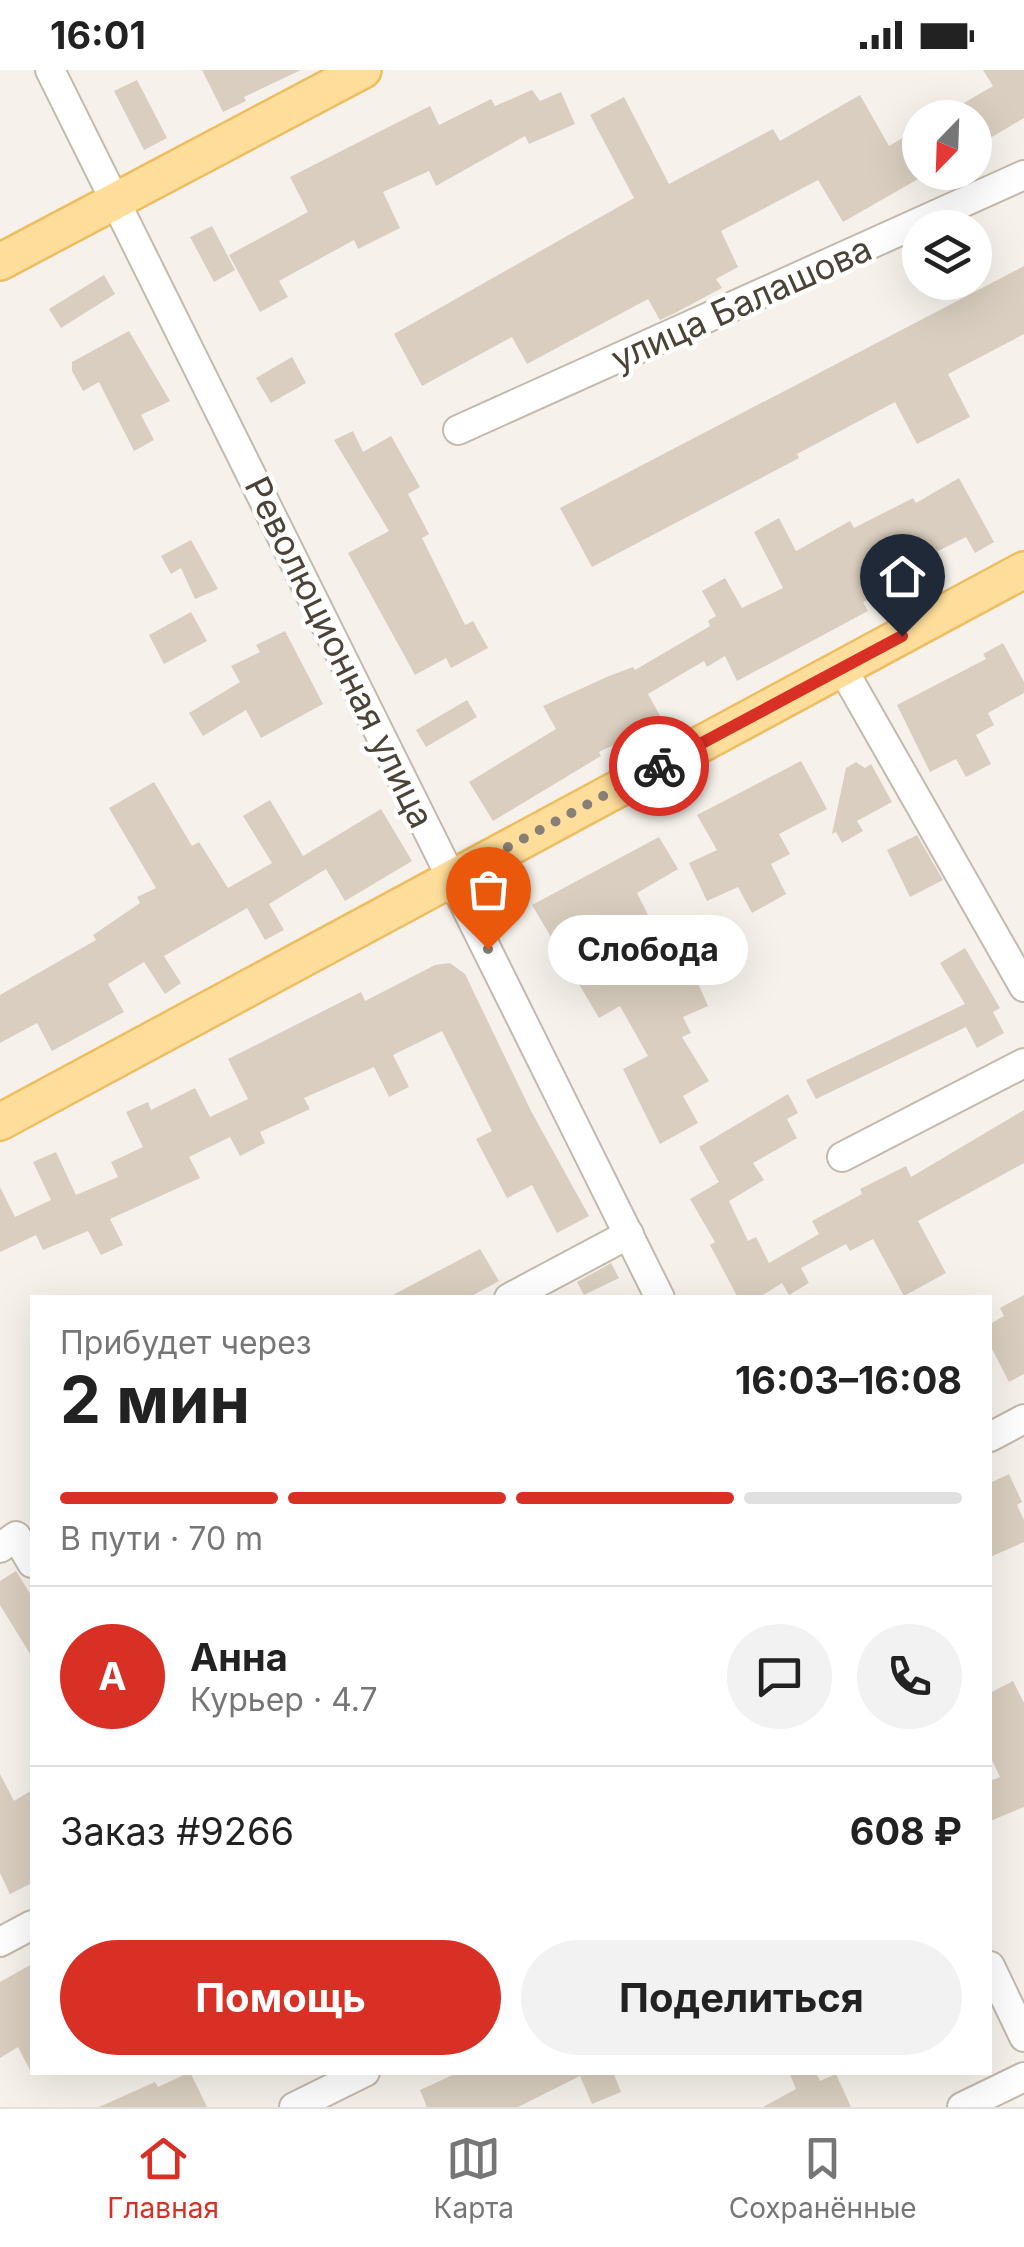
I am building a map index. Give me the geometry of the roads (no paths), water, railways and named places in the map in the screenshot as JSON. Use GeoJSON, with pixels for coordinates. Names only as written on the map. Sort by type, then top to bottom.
{"type":"FeatureCollection","features":[{"type":"Feature","properties":{"kind":"main road"},"geometry":{"type":"LineString","coordinates":[[0,262],[363,70]]}},
{"type":"Feature","properties":{"kind":"main road"},"geometry":{"type":"LineString","coordinates":[[0,1122],[1024,570]]}},
{"type":"Feature","properties":{"kind":"street","name":"Революционная улица"},"geometry":{"type":"LineString","coordinates":[[50,70],[659,1295]]}},
{"type":"Feature","properties":{"kind":"street","name":"улица Балашова"},"geometry":{"type":"LineString","coordinates":[[458,430],[1024,175]]}},
{"type":"Feature","properties":{"kind":"street"},"geometry":{"type":"LineString","coordinates":[[842,668],[1024,987]]}},
{"type":"Feature","properties":{"kind":"street"},"geometry":{"type":"LineString","coordinates":[[842,1157],[1024,1062]]}},
{"type":"Feature","properties":{"kind":"street"},"geometry":{"type":"LineString","coordinates":[[515,1295],[629,1234]]}},
{"type":"Feature","properties":{"kind":"street"},"geometry":{"type":"LineString","coordinates":[[992,1436],[1024,1419]]}},
{"type":"Feature","properties":{"kind":"street"},"geometry":{"type":"LineString","coordinates":[[0,1548],[16,1536],[30,1560]]}},
{"type":"Feature","properties":{"kind":"street"},"geometry":{"type":"LineString","coordinates":[[0,1942],[30,1926]]}},
{"type":"Feature","properties":{"kind":"street"},"geometry":{"type":"LineString","coordinates":[[992,1970],[1024,2037]]}},
{"type":"Feature","properties":{"kind":"street"},"geometry":{"type":"LineString","coordinates":[[294,2107],[359,2075]]}},
{"type":"Feature","properties":{"kind":"street"},"geometry":{"type":"LineString","coordinates":[[962,2107],[1024,2077]]}},
{"type":"Feature","properties":{"kind":"place","name":"Слобода"},"geometry":{"type":"Point","coordinates":[488,949]}}]}
